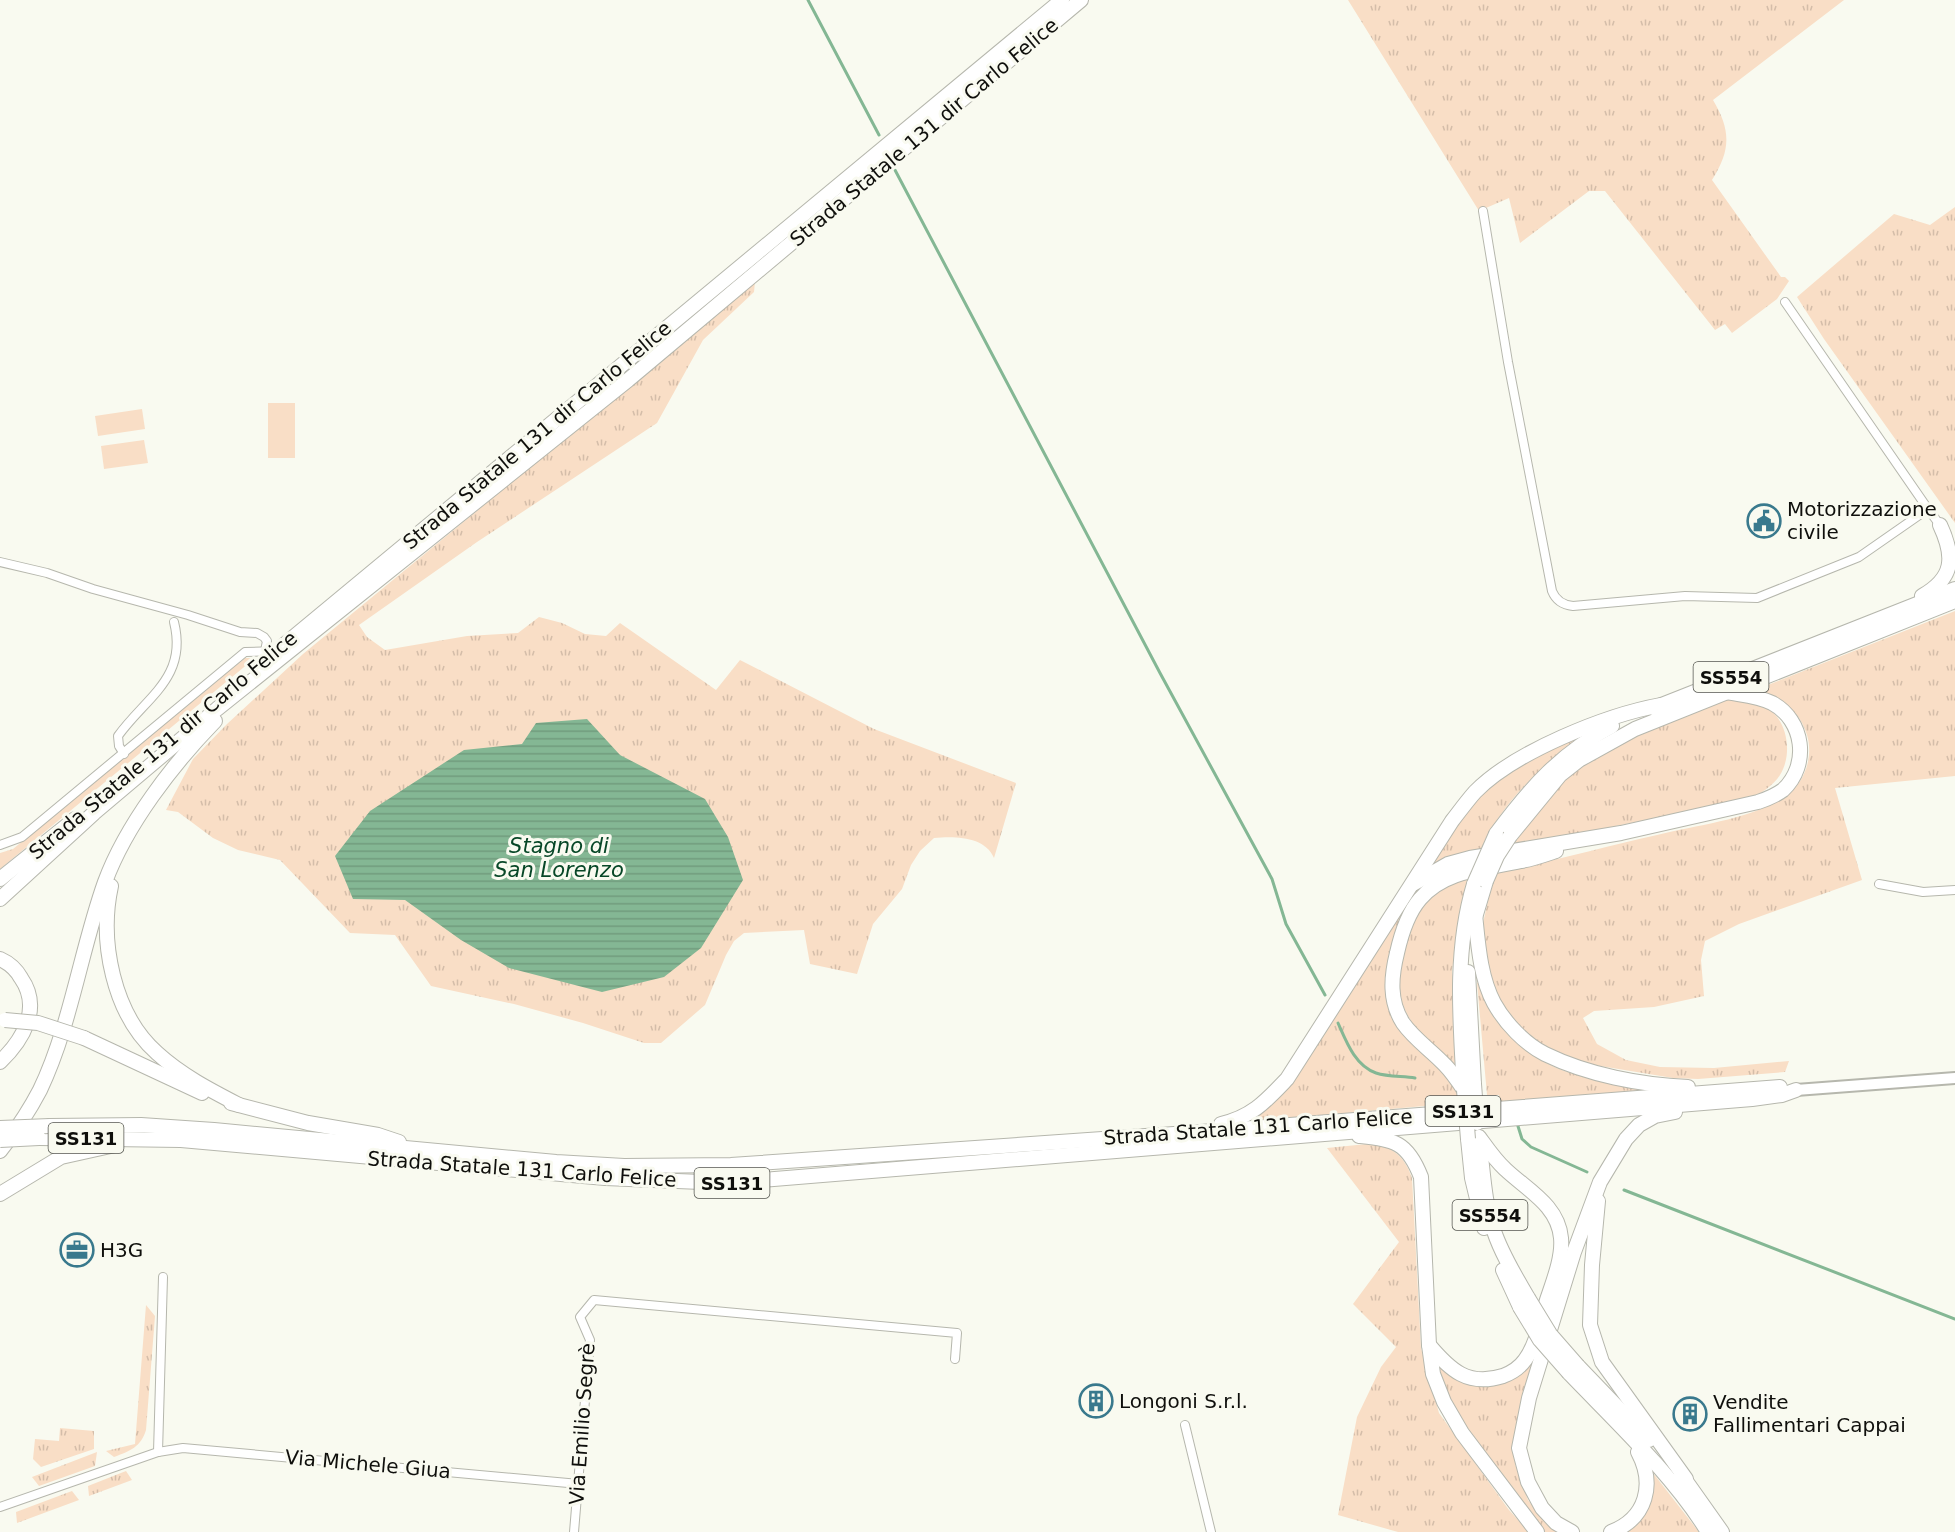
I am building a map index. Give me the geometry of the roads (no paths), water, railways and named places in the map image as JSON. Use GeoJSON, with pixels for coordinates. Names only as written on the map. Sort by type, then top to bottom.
{"type":"FeatureCollection","features":[{"type":"Feature","properties":{"kind":"highway","name":"Strada Statale 131 dir Carlo Felice"},"geometry":{"type":"LineString","coordinates":[[12,871],[271,651],[1062,0]]}},
{"type":"Feature","properties":{"kind":"highway","name":"Strada Statale 131 dir Carlo Felice"},"geometry":{"type":"LineString","coordinates":[[264,673],[628,380],[1081,0]]}},
{"type":"Feature","properties":{"kind":"highway"},"geometry":{"type":"LineString","coordinates":[[1940,525],[1955,534]]}},
{"type":"Feature","properties":{"kind":"highway"},"geometry":{"type":"LineString","coordinates":[[1916,605],[1919,597],[1942,582],[1949,569],[1949,553],[1940,525]]}},
{"type":"Feature","properties":{"kind":"highway","name":"SS554"},"geometry":{"type":"LineString","coordinates":[[1708,1532],[1694,1509],[1573,1369],[1550,1334],[1523,1303],[1493,1231],[1475,1133],[1459,999],[1460,949],[1468,903],[1521,800],[1563,758],[1600,733],[1661,705],[1955,589]]}},
{"type":"Feature","properties":{"kind":"highway","name":"SS554"},"geometry":{"type":"LineString","coordinates":[[1503,835],[1560,775],[1579,760],[1635,729],[1955,600]]}},
{"type":"Feature","properties":{"kind":"highway"},"geometry":{"type":"LineString","coordinates":[[0,1151],[40,1090],[57,1048],[106,879],[126,837],[187,752],[264,673]]}},
{"type":"Feature","properties":{"kind":"highway"},"geometry":{"type":"LineString","coordinates":[[0,899],[94,813],[217,709],[264,673]]}},
{"type":"Feature","properties":{"kind":"highway"},"geometry":{"type":"LineString","coordinates":[[1469,1087],[1425,1048],[1403,1023],[1393,1001],[1392,970],[1399,942],[1410,915],[1421,898],[1448,878],[1471,871],[1521,861],[1621,833],[1773,797],[1787,785],[1797,769],[1801,752],[1800,739],[1791,719],[1772,703],[1726,692]]}},
{"type":"Feature","properties":{"kind":"highway"},"geometry":{"type":"LineString","coordinates":[[1174,1134],[1180,1127],[1220,1124],[1236,1120],[1257,1109],[1287,1079],[1452,821],[1476,792],[1527,754],[1630,711],[1661,705]]}},
{"type":"Feature","properties":{"kind":"highway"},"geometry":{"type":"LineString","coordinates":[[144,810],[118,866],[109,896],[106,936],[112,972],[121,999],[135,1025],[155,1052],[200,1084],[239,1105]]}},
{"type":"Feature","properties":{"kind":"highway"},"geometry":{"type":"LineString","coordinates":[[1409,887],[1448,864],[1470,858],[1621,833]]}},
{"type":"Feature","properties":{"kind":"highway"},"geometry":{"type":"LineString","coordinates":[[0,879],[12,871]]}},
{"type":"Feature","properties":{"kind":"highway"},"geometry":{"type":"LineString","coordinates":[[0,884],[12,871]]}},
{"type":"Feature","properties":{"kind":"highway","name":"SS554"},"geometry":{"type":"LineString","coordinates":[[1469,1087],[1467,956],[1480,882]]}},
{"type":"Feature","properties":{"kind":"highway"},"geometry":{"type":"LineString","coordinates":[[1475,914],[1481,963],[1493,1002],[1514,1030],[1544,1053],[1585,1070],[1650,1083],[1691,1087],[1738,1084],[1752,1094],[1740,1106],[1672,1112],[1655,1116],[1639,1125],[1626,1139],[1600,1182],[1574,1252],[1529,1398],[1519,1448],[1528,1482],[1542,1508],[1556,1523],[1572,1532]]}},
{"type":"Feature","properties":{"kind":"highway"},"geometry":{"type":"LineString","coordinates":[[0,959],[12,966],[19,974],[32,1005],[25,1029],[18,1042],[0,1062]]}},
{"type":"Feature","properties":{"kind":"highway"},"geometry":{"type":"LineString","coordinates":[[2,1020],[50,1026],[84,1038],[220,1101],[308,1123],[378,1134],[418,1149]]}},
{"type":"Feature","properties":{"kind":"highway","name":"Strada Statale 131 Carlo Felice"},"geometry":{"type":"LineString","coordinates":[[0,1140],[39,1138],[181,1140],[605,1178],[725,1183],[1752,1094],[1780,1087],[1796,1090]]}},
{"type":"Feature","properties":{"kind":"highway","name":"Strada Statale 131 Carlo Felice"},"geometry":{"type":"LineString","coordinates":[[0,1128],[141,1125],[624,1166],[731,1165],[1752,1094]]}},
{"type":"Feature","properties":{"kind":"highway"},"geometry":{"type":"LineString","coordinates":[[1331,1132],[1387,1140],[1402,1147],[1414,1159],[1421,1178],[1429,1345],[1433,1374],[1444,1402],[1462,1433],[1537,1532]]}},
{"type":"Feature","properties":{"kind":"highway"},"geometry":{"type":"LineString","coordinates":[[1429,1345],[1443,1361],[1460,1374],[1475,1379],[1492,1379],[1510,1373],[1524,1361],[1533,1344],[1558,1267],[1561,1238],[1553,1212],[1504,1169],[1475,1133]]}},
{"type":"Feature","properties":{"kind":"highway"},"geometry":{"type":"LineString","coordinates":[[0,1194],[61,1157],[119,1145],[218,1150],[331,1161],[383,1159]]}},
{"type":"Feature","properties":{"kind":"highway"},"geometry":{"type":"LineString","coordinates":[[1600,1182],[1592,1265],[1590,1325],[1602,1362],[1686,1479]]}},
{"type":"Feature","properties":{"kind":"highway","name":"SS554"},"geometry":{"type":"LineString","coordinates":[[1573,1369],[1686,1479],[1722,1532]]}},
{"type":"Feature","properties":{"kind":"highway"},"geometry":{"type":"LineString","coordinates":[[1611,1532],[1621,1528],[1642,1507],[1647,1489],[1645,1468],[1632,1439]]}},
{"type":"Feature","properties":{"kind":"main road"},"geometry":{"type":"LineString","coordinates":[[1796,1090],[1955,1078]]}},
{"type":"Feature","properties":{"kind":"street"},"geometry":{"type":"LineString","coordinates":[[1483,211],[1510,373],[1552,591],[1556,599],[1573,606],[1685,596],[1757,598],[1859,556],[1928,509]]}},
{"type":"Feature","properties":{"kind":"street"},"geometry":{"type":"LineString","coordinates":[[1785,302],[1940,525]]}},
{"type":"Feature","properties":{"kind":"street"},"geometry":{"type":"LineString","coordinates":[[0,562],[240,632],[257,633],[264,637],[271,651],[245,652],[22,837],[0,845]]}},
{"type":"Feature","properties":{"kind":"street"},"geometry":{"type":"LineString","coordinates":[[124,754],[119,746],[118,736],[147,705],[166,680],[176,661],[178,638],[174,622]]}},
{"type":"Feature","properties":{"kind":"street"},"geometry":{"type":"LineString","coordinates":[[1879,884],[1923,892],[1955,890]]}},
{"type":"Feature","properties":{"kind":"street"},"geometry":{"type":"LineString","coordinates":[[158,1452],[163,1277]]}},
{"type":"Feature","properties":{"kind":"street","name":"Via Emilio Segrè"},"geometry":{"type":"LineString","coordinates":[[574,1532],[590,1340],[580,1317],[594,1300],[957,1333],[955,1359]]}},
{"type":"Feature","properties":{"kind":"street"},"geometry":{"type":"LineString","coordinates":[[1185,1425],[1211,1532]]}},
{"type":"Feature","properties":{"kind":"street","name":"Via Michele Giua"},"geometry":{"type":"LineString","coordinates":[[0,1507],[158,1452],[183,1448],[579,1484]]}},
{"type":"Feature","properties":{"kind":"water","name":"Stagno di San Lorenzo"},"geometry":{"type":"Polygon","coordinates":[[[587,719],[620,755],[705,799],[728,837],[743,880],[701,948],[664,977],[602,992],[509,968],[461,940],[405,900],[353,899],[335,856],[370,811],[464,750],[522,744],[536,723],[587,719]]]}},
{"type":"Feature","properties":{"kind":"waterway"},"geometry":{"type":"LineString","coordinates":[[808,0],[879,135]]}},
{"type":"Feature","properties":{"kind":"waterway"},"geometry":{"type":"LineString","coordinates":[[895,170],[1160,673],[1272,879],[1286,924],[1325,995]]}},
{"type":"Feature","properties":{"kind":"waterway"},"geometry":{"type":"LineString","coordinates":[[1338,1023],[1352,1052],[1362,1065],[1376,1073],[1415,1078]]}},
{"type":"Feature","properties":{"kind":"waterway"},"geometry":{"type":"LineString","coordinates":[[1517,1123],[1522,1139],[1531,1147],[1587,1172]]}},
{"type":"Feature","properties":{"kind":"waterway"},"geometry":{"type":"LineString","coordinates":[[1624,1190],[1955,1319]]}},
{"type":"Feature","properties":{"kind":"place","name":"Motorizzazione civile"},"geometry":{"type":"Point","coordinates":[1764,521]}},
{"type":"Feature","properties":{"kind":"place","name":"H3G"},"geometry":{"type":"Point","coordinates":[77,1250]}},
{"type":"Feature","properties":{"kind":"place","name":"Longoni S.r.l."},"geometry":{"type":"Point","coordinates":[1096,1401]}},
{"type":"Feature","properties":{"kind":"place","name":"Vendite Fallimentari Cappai"},"geometry":{"type":"Point","coordinates":[1690,1414]}}]}
